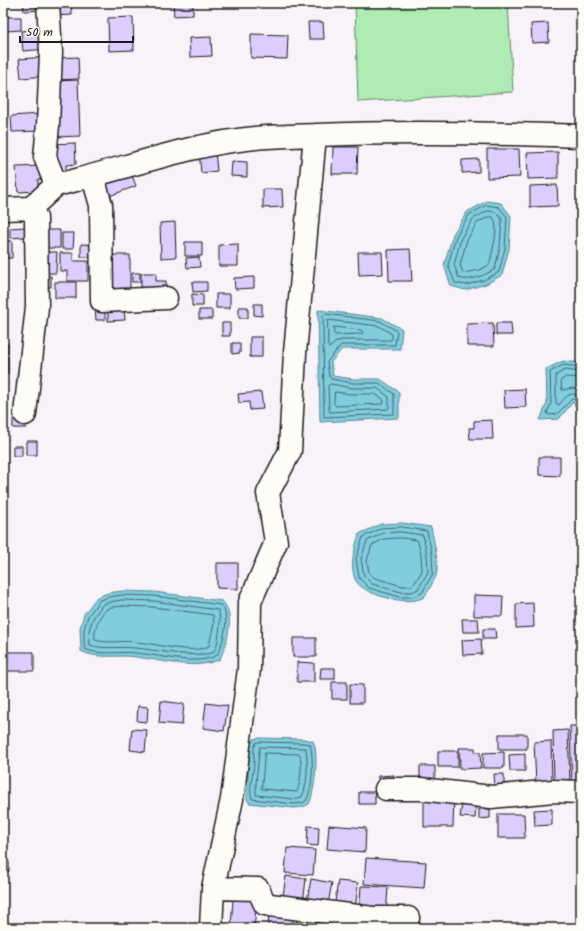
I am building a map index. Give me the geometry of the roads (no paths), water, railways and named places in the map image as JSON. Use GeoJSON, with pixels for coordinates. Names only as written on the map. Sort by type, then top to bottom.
{"type":"FeatureCollection","features":[{"type":"Feature","properties":{"kind":"street"},"geometry":{"type":"LineString","coordinates":[[48,3],[51,52],[45,157],[56,186]]}},
{"type":"Feature","properties":{"kind":"street"},"geometry":{"type":"LineString","coordinates":[[3,209],[31,208],[56,186],[93,177],[178,152],[255,138],[345,134],[478,133],[581,136]]}},
{"type":"Feature","properties":{"kind":"street"},"geometry":{"type":"LineString","coordinates":[[211,928],[213,888],[232,799],[249,670],[250,602],[276,542],[268,493],[290,451],[294,353],[315,135]]}},
{"type":"Feature","properties":{"kind":"street"},"geometry":{"type":"LineString","coordinates":[[93,177],[101,205],[102,301],[166,298]]}},
{"type":"Feature","properties":{"kind":"street"},"geometry":{"type":"LineString","coordinates":[[25,414],[37,307],[36,218],[31,208]]}},
{"type":"Feature","properties":{"kind":"street"},"geometry":{"type":"LineString","coordinates":[[386,789],[421,789],[491,797],[553,791],[581,792]]}},
{"type":"Feature","properties":{"kind":"street"},"geometry":{"type":"LineString","coordinates":[[213,888],[258,889],[265,904],[270,905],[373,918],[408,918]]}},
{"type":"Feature","properties":{"kind":"water"},"geometry":{"type":"Polygon","coordinates":[[[487,201],[501,203],[511,216],[509,249],[502,275],[486,284],[465,290],[451,286],[444,265],[453,234],[467,212],[487,201]]]}},
{"type":"Feature","properties":{"kind":"water"},"geometry":{"type":"Polygon","coordinates":[[[318,310],[382,318],[402,329],[400,349],[342,349],[331,362],[333,376],[353,379],[380,379],[399,392],[399,418],[320,422],[318,310]]]}},
{"type":"Feature","properties":{"kind":"water"},"geometry":{"type":"Polygon","coordinates":[[[563,361],[581,363],[581,416],[573,402],[559,419],[540,420],[547,403],[546,369],[563,361]]]}},
{"type":"Feature","properties":{"kind":"water"},"geometry":{"type":"Polygon","coordinates":[[[402,523],[431,527],[437,559],[437,571],[436,576],[424,597],[417,600],[408,601],[386,598],[366,590],[359,585],[353,573],[353,556],[359,534],[381,524],[402,523]]]}},
{"type":"Feature","properties":{"kind":"water"},"geometry":{"type":"Polygon","coordinates":[[[122,591],[154,592],[222,601],[229,614],[229,629],[220,659],[201,664],[179,664],[129,656],[94,655],[81,651],[80,628],[84,614],[97,597],[108,593],[122,591]]]}},
{"type":"Feature","properties":{"kind":"water"},"geometry":{"type":"Polygon","coordinates":[[[254,739],[304,739],[313,741],[316,754],[316,772],[309,804],[303,807],[294,808],[249,803],[247,799],[247,792],[250,746],[254,739]]]}}]}
